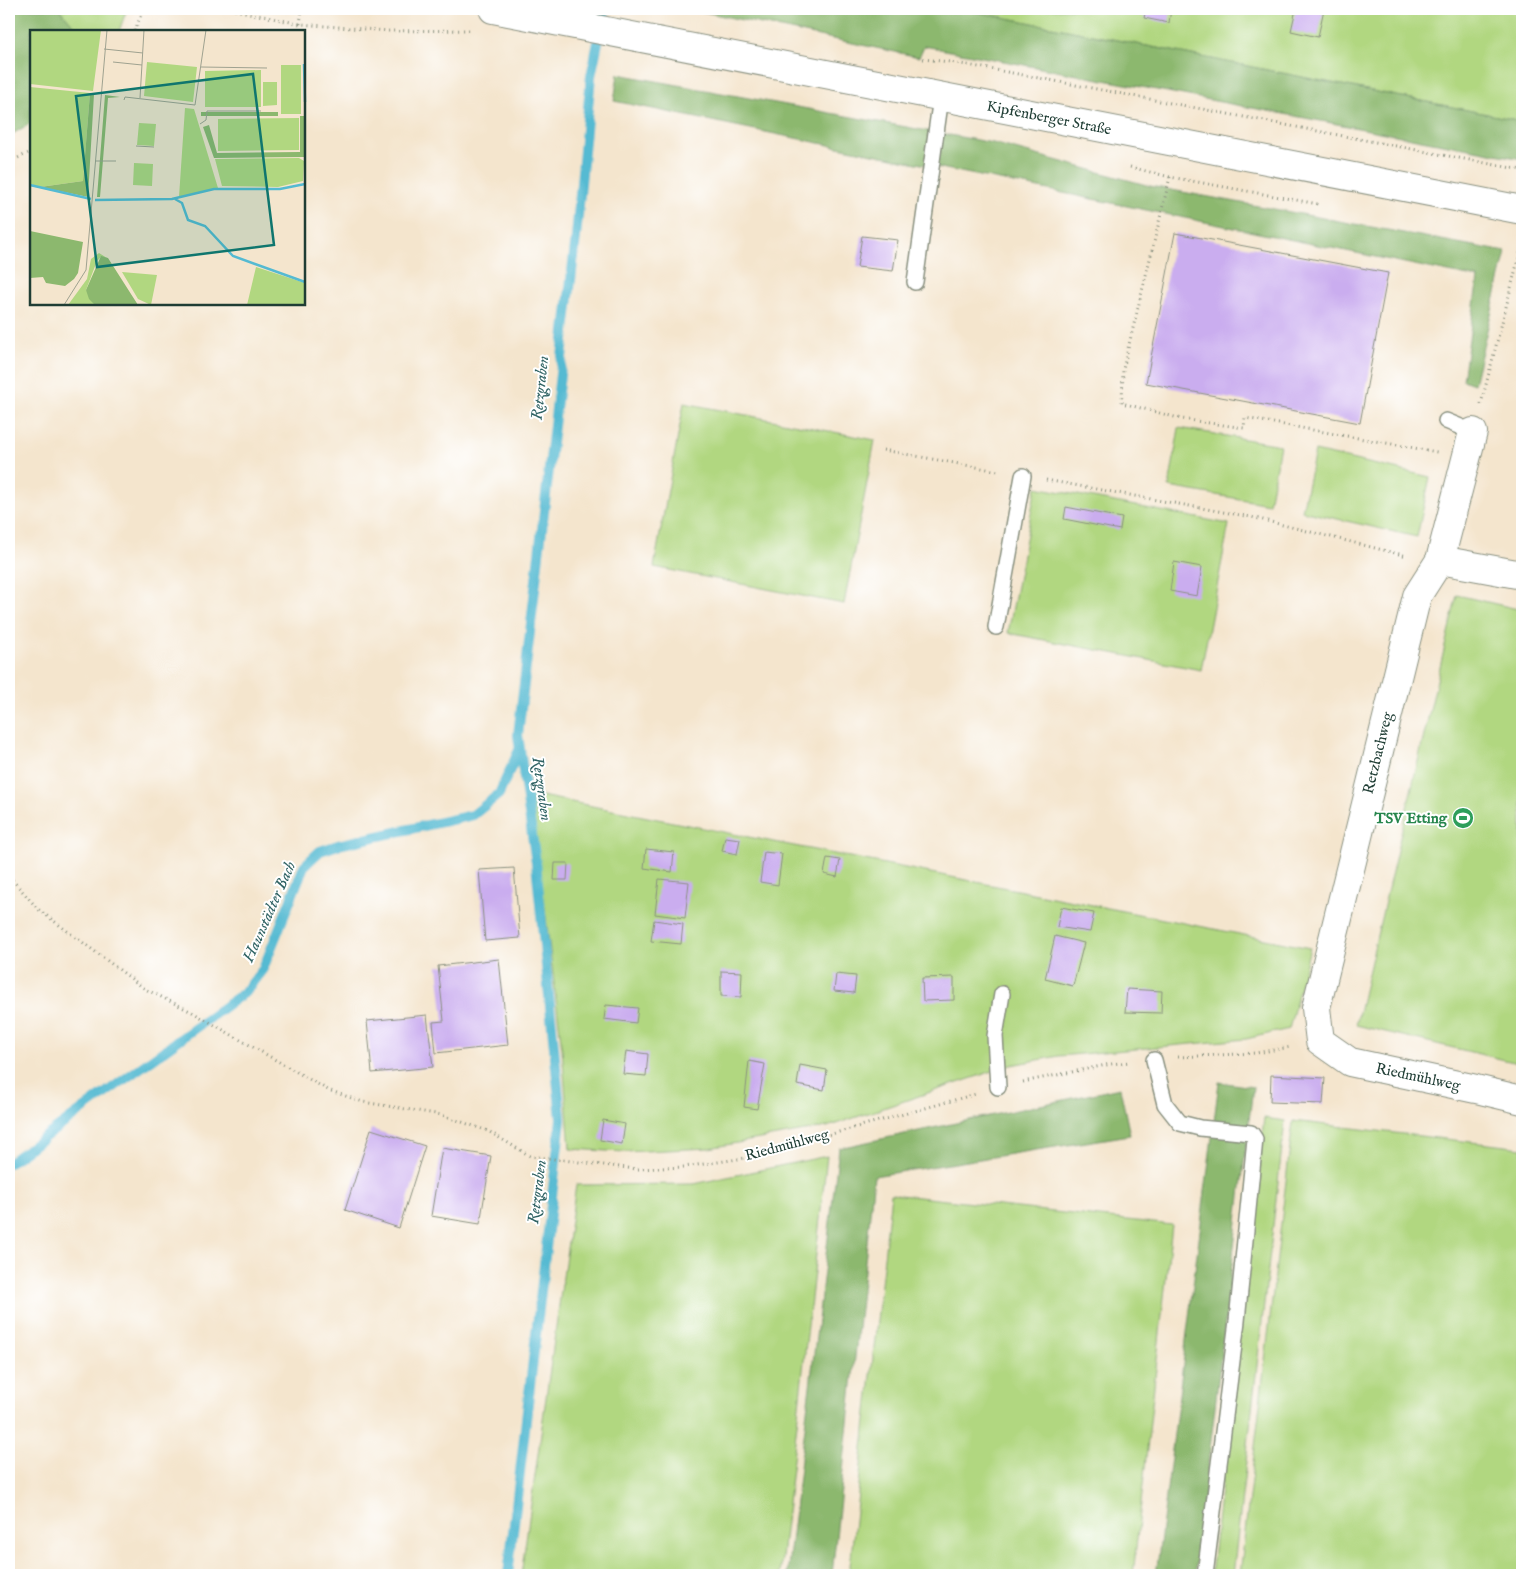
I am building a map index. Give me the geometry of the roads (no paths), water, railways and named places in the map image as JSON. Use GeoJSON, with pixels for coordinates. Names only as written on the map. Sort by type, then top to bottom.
{"type":"FeatureCollection","features":[{"type":"Feature","properties":{"kind":"street","name":"Kipfenberger Straße"},"geometry":{"type":"LineString","coordinates":[[493,9],[1522,210]]}},
{"type":"Feature","properties":{"kind":"street","name":"Retzbachweg"},"geometry":{"type":"LineString","coordinates":[[1320,1041],[1316,1008],[1417,596],[1440,560],[1470,445]]}},
{"type":"Feature","properties":{"kind":"street"},"geometry":{"type":"LineString","coordinates":[[1440,560],[1522,574]]}},
{"type":"Feature","properties":{"kind":"street","name":"Riedmühlweg"},"geometry":{"type":"LineString","coordinates":[[1320,1041],[1350,1062],[1522,1100]]}},
{"type":"Feature","properties":{"kind":"lane"},"geometry":{"type":"LineString","coordinates":[[915,282],[941,97]]}},
{"type":"Feature","properties":{"kind":"lane"},"geometry":{"type":"LineString","coordinates":[[1446,421],[1470,445]]}},
{"type":"Feature","properties":{"kind":"lane"},"geometry":{"type":"LineString","coordinates":[[996,628],[1023,476]]}},
{"type":"Feature","properties":{"kind":"lane"},"geometry":{"type":"LineString","coordinates":[[998,1087],[994,1036],[1002,994]]}},
{"type":"Feature","properties":{"kind":"lane"},"geometry":{"type":"LineString","coordinates":[[1154,1060],[1165,1104],[1180,1123],[1200,1128],[1251,1134],[1255,1139],[1237,1321],[1205,1575]]}},
{"type":"Feature","properties":{"kind":"waterway","name":"Retzgraben"},"geometry":{"type":"LineString","coordinates":[[508,1575],[561,1119],[536,863],[518,735],[576,237],[591,76],[605,9]]}},
{"type":"Feature","properties":{"kind":"waterway","name":"Haunstädter Bach"},"geometry":{"type":"LineString","coordinates":[[9,1163],[245,992],[263,969],[304,866],[320,851],[338,845],[473,815],[499,794],[519,750]]}},
{"type":"Feature","properties":{"kind":"place","name":"TSV Etting"},"geometry":{"type":"Point","coordinates":[1463,818]}}]}
